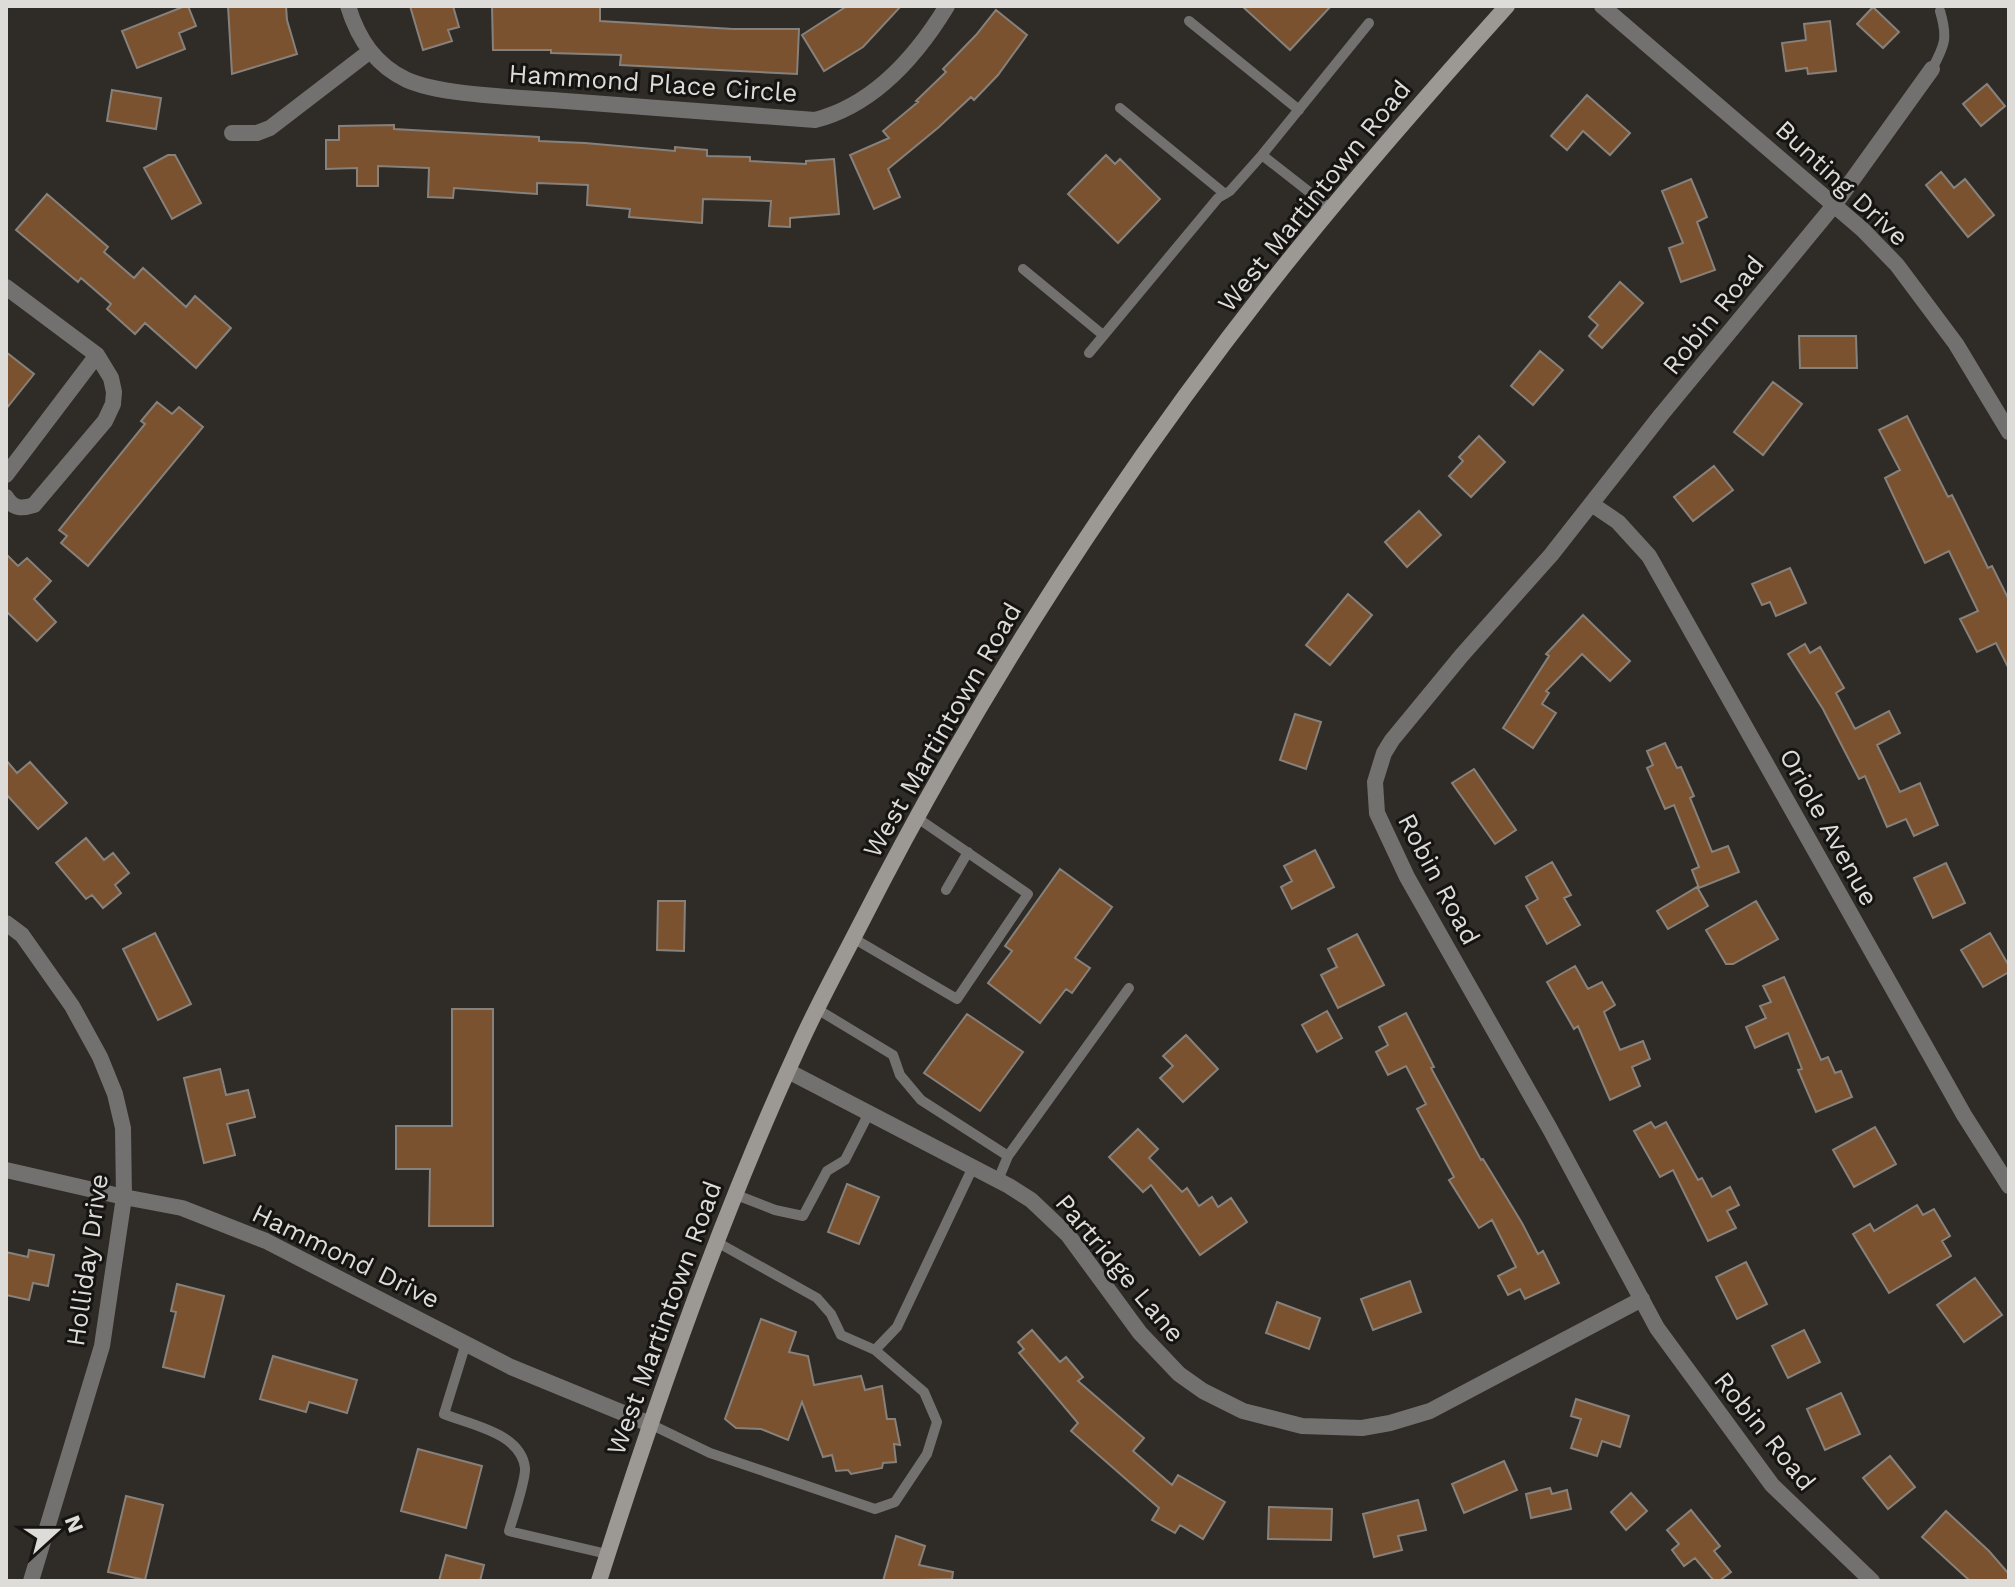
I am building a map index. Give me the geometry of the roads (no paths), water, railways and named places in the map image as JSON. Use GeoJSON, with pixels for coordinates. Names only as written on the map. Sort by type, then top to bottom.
{"type":"FeatureCollection","features":[{"type":"Feature","properties":{"kind":"main road","name":"West Martintown Road"},"geometry":{"type":"LineString","coordinates":[[599,1581],[650,1424],[734,1194],[817,1009],[916,817],[989,690],[1094,527],[1184,396],[1331,209],[1507,6]]}},
{"type":"Feature","properties":{"kind":"street","name":"Hammond Place Circle"},"geometry":{"type":"LineString","coordinates":[[348,6],[355,28],[369,52],[392,72],[427,87],[512,97],[815,120],[861,103],[904,65],[947,6]]}},
{"type":"Feature","properties":{"kind":"street","name":"Bunting Drive"},"geometry":{"type":"LineString","coordinates":[[1602,6],[1835,204],[1897,265],[1956,344],[2009,432]]}},
{"type":"Feature","properties":{"kind":"street"},"geometry":{"type":"LineString","coordinates":[[232,133],[257,133],[270,128],[369,52]]}},
{"type":"Feature","properties":{"kind":"street","name":"Robin Road"},"geometry":{"type":"LineString","coordinates":[[1872,1581],[1772,1485],[1657,1328],[1558,1142],[1407,877],[1377,813],[1375,798],[1378,767],[1392,740],[1593,505],[1661,415],[1835,204],[1932,69]]}},
{"type":"Feature","properties":{"kind":"street"},"geometry":{"type":"LineString","coordinates":[[6,287],[97,355],[111,378],[114,392],[113,404],[105,421],[34,505],[24,509],[16,507],[6,497]]}},
{"type":"Feature","properties":{"kind":"street"},"geometry":{"type":"LineString","coordinates":[[6,475],[97,355]]}},
{"type":"Feature","properties":{"kind":"street","name":"Oriole Avenue"},"geometry":{"type":"LineString","coordinates":[[1593,505],[1618,522],[1649,556],[1964,1115],[2009,1186]]}},
{"type":"Feature","properties":{"kind":"street","name":"Holliday Drive"},"geometry":{"type":"LineString","coordinates":[[6,923],[22,935],[57,982],[100,1057],[115,1094],[123,1128],[124,1197],[102,1346],[31,1581]]}},
{"type":"Feature","properties":{"kind":"street","name":"Partridge Lane"},"geometry":{"type":"LineString","coordinates":[[788,1071],[1031,1200],[1060,1226],[1140,1333],[1179,1374],[1227,1404],[1272,1420],[1302,1426],[1362,1428],[1430,1411],[1642,1299]]}},
{"type":"Feature","properties":{"kind":"street","name":"Hammond Drive"},"geometry":{"type":"LineString","coordinates":[[6,1170],[182,1208],[225,1223],[511,1367],[650,1424]]}},
{"type":"Feature","properties":{"kind":"lane"},"geometry":{"type":"LineString","coordinates":[[1932,69],[1945,45],[1940,11]]}},
{"type":"Feature","properties":{"kind":"lane"},"geometry":{"type":"LineString","coordinates":[[1189,21],[1299,110]]}},
{"type":"Feature","properties":{"kind":"lane"},"geometry":{"type":"LineString","coordinates":[[1089,353],[1218,198],[1262,155],[1369,23]]}},
{"type":"Feature","properties":{"kind":"lane"},"geometry":{"type":"LineString","coordinates":[[1120,108],[1225,194]]}},
{"type":"Feature","properties":{"kind":"lane"},"geometry":{"type":"LineString","coordinates":[[1262,155],[1331,209]]}},
{"type":"Feature","properties":{"kind":"lane"},"geometry":{"type":"LineString","coordinates":[[1023,269],[1103,335]]}},
{"type":"Feature","properties":{"kind":"lane"},"geometry":{"type":"LineString","coordinates":[[853,938],[957,999],[1028,894],[916,817]]}},
{"type":"Feature","properties":{"kind":"lane"},"geometry":{"type":"LineString","coordinates":[[946,890],[968,852]]}},
{"type":"Feature","properties":{"kind":"lane"},"geometry":{"type":"LineString","coordinates":[[998,1180],[1008,1156],[1129,988]]}},
{"type":"Feature","properties":{"kind":"lane"},"geometry":{"type":"LineString","coordinates":[[817,1009],[893,1055],[900,1075],[921,1100],[1008,1156]]}},
{"type":"Feature","properties":{"kind":"lane"},"geometry":{"type":"LineString","coordinates":[[734,1194],[775,1210],[803,1216],[827,1171],[845,1160],[869,1113]]}},
{"type":"Feature","properties":{"kind":"lane"},"geometry":{"type":"LineString","coordinates":[[875,1350],[897,1327],[973,1167]]}},
{"type":"Feature","properties":{"kind":"lane"},"geometry":{"type":"LineString","coordinates":[[650,1424],[710,1453],[875,1509],[895,1502],[927,1454],[937,1422],[924,1392],[875,1350],[841,1335],[831,1314],[817,1298],[715,1241]]}},
{"type":"Feature","properties":{"kind":"lane"},"geometry":{"type":"LineString","coordinates":[[466,1343],[444,1414],[505,1437],[519,1454],[525,1469],[509,1531],[607,1554]]}}]}
